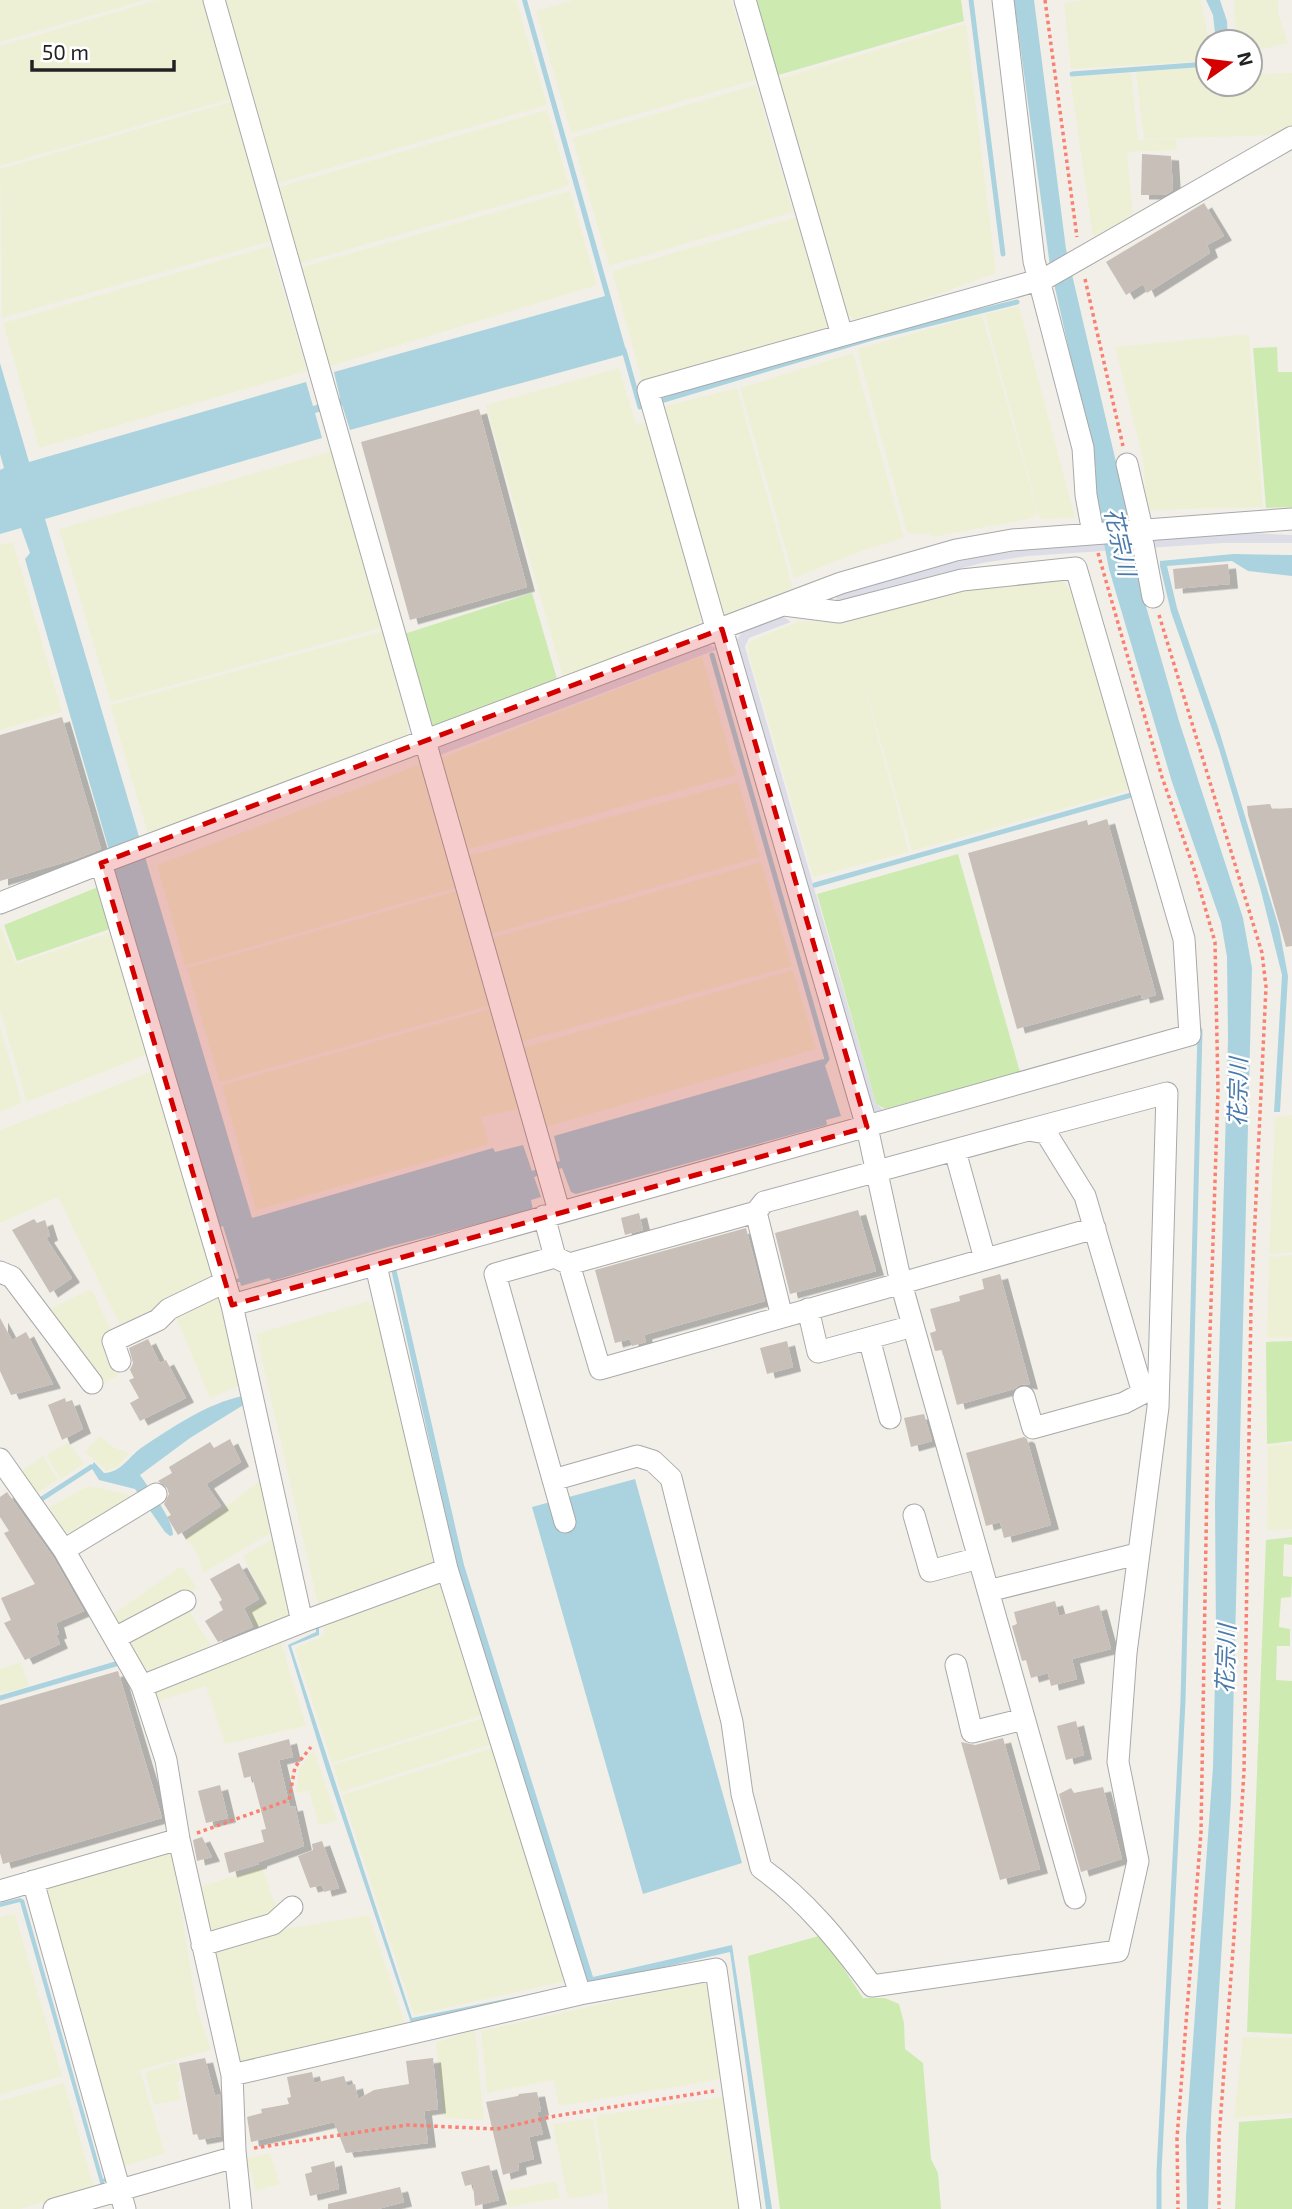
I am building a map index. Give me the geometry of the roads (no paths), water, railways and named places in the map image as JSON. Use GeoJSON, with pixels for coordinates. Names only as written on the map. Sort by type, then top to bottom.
{"type":"FeatureCollection","features":[{"type":"Feature","properties":{"kind":"street"},"geometry":{"type":"LineString","coordinates":[[214,0],[425,741],[552,1214],[562,1261],[600,1369],[1095,1228]]}},
{"type":"Feature","properties":{"kind":"street"},"geometry":{"type":"LineString","coordinates":[[745,0],[842,335]]}},
{"type":"Feature","properties":{"kind":"street"},"geometry":{"type":"LineString","coordinates":[[1003,0],[1034,261],[1042,279],[1083,448],[1086,495],[1096,538]]}},
{"type":"Feature","properties":{"kind":"street"},"geometry":{"type":"LineString","coordinates":[[1075,1898],[901,1283],[867,1127],[648,390],[1042,279],[1292,137]]}},
{"type":"Feature","properties":{"kind":"street"},"geometry":{"type":"LineString","coordinates":[[1127,464],[1153,597]]}},
{"type":"Feature","properties":{"kind":"street"},"geometry":{"type":"LineString","coordinates":[[0,903],[841,583],[956,550],[1012,540],[1096,538],[1292,519]]}},
{"type":"Feature","properties":{"kind":"street"},"geometry":{"type":"LineString","coordinates":[[232,1305],[1189,1035],[1184,939],[1076,568],[962,580],[839,612],[783,605]]}},
{"type":"Feature","properties":{"kind":"street"},"geometry":{"type":"LineString","coordinates":[[105,861],[232,1305],[302,1622]]}},
{"type":"Feature","properties":{"kind":"street"},"geometry":{"type":"LineString","coordinates":[[553,1480],[636,1456],[653,1461],[671,1478],[732,1722],[742,1794],[761,1868],[789,1888],[836,1938],[872,1986],[1118,1951],[1138,1861],[1118,1762],[1137,1554],[1158,1407],[1167,1093],[764,1202],[756,1212],[562,1261],[495,1274],[553,1480],[565,1522]]}},
{"type":"Feature","properties":{"kind":"street"},"geometry":{"type":"LineString","coordinates":[[1024,1397],[1033,1428],[1124,1403],[1143,1393],[1085,1196],[1046,1133],[1028,1130]]}},
{"type":"Feature","properties":{"kind":"street"},"geometry":{"type":"LineString","coordinates":[[955,1151],[985,1259]]}},
{"type":"Feature","properties":{"kind":"street"},"geometry":{"type":"LineString","coordinates":[[756,1212],[782,1317]]}},
{"type":"Feature","properties":{"kind":"street"},"geometry":{"type":"LineString","coordinates":[[376,1266],[447,1569],[580,1994]]}},
{"type":"Feature","properties":{"kind":"street"},"geometry":{"type":"LineString","coordinates":[[0,1272],[12,1277],[92,1383]]}},
{"type":"Feature","properties":{"kind":"street"},"geometry":{"type":"LineString","coordinates":[[120,1361],[113,1341],[158,1321],[169,1309],[225,1282]]}},
{"type":"Feature","properties":{"kind":"street"},"geometry":{"type":"LineString","coordinates":[[807,1309],[818,1352],[913,1326]]}},
{"type":"Feature","properties":{"kind":"street"},"geometry":{"type":"LineString","coordinates":[[869,1338],[890,1418]]}},
{"type":"Feature","properties":{"kind":"street"},"geometry":{"type":"LineString","coordinates":[[0,1459],[7,1483],[64,1550],[142,1686],[166,1760],[179,1839],[232,2075],[235,2154],[241,2209]]}},
{"type":"Feature","properties":{"kind":"street"},"geometry":{"type":"LineString","coordinates":[[64,1550],[156,1493]]}},
{"type":"Feature","properties":{"kind":"street"},"geometry":{"type":"LineString","coordinates":[[914,1515],[930,1571],[979,1558]]}},
{"type":"Feature","properties":{"kind":"street"},"geometry":{"type":"LineString","coordinates":[[988,1591],[1137,1554]]}},
{"type":"Feature","properties":{"kind":"street"},"geometry":{"type":"LineString","coordinates":[[142,1686],[302,1622],[447,1569]]}},
{"type":"Feature","properties":{"kind":"street"},"geometry":{"type":"LineString","coordinates":[[115,1638],[185,1601]]}},
{"type":"Feature","properties":{"kind":"street"},"geometry":{"type":"LineString","coordinates":[[956,1665],[972,1732],[1024,1719]]}},
{"type":"Feature","properties":{"kind":"street"},"geometry":{"type":"LineString","coordinates":[[0,1891],[179,1839]]}},
{"type":"Feature","properties":{"kind":"street"},"geometry":{"type":"LineString","coordinates":[[33,1881],[123,2200]]}},
{"type":"Feature","properties":{"kind":"street"},"geometry":{"type":"LineString","coordinates":[[202,1945],[273,1924],[292,1907]]}},
{"type":"Feature","properties":{"kind":"street"},"geometry":{"type":"LineString","coordinates":[[232,2075],[580,1994],[716,1969],[750,2209]]}},
{"type":"Feature","properties":{"kind":"street"},"geometry":{"type":"LineString","coordinates":[[54,2209],[123,2200],[235,2154]]}},
{"type":"Feature","properties":{"kind":"water"},"geometry":{"type":"Polygon","coordinates":[[[522,0],[527,0],[627,354],[350,430],[342,405],[315,413],[322,438],[45,519],[252,1218],[493,1148],[495,1152],[523,1145],[532,1171],[560,1161],[554,1136],[823,1059],[841,1116],[826,1120],[827,1125],[576,1194],[571,1192],[562,1168],[534,1177],[541,1197],[531,1200],[533,1210],[388,1247],[272,1281],[269,1278],[241,1286],[240,1282],[237,1282],[240,1292],[237,1294],[233,1280],[239,1278],[223,1226],[218,1228],[25,559],[30,553],[21,528],[0,534],[0,470],[4,468],[0,454],[0,363],[29,462],[306,382],[313,406],[340,398],[334,372],[605,296],[522,0]]]}},
{"type":"Feature","properties":{"kind":"water","name":"花宗川"},"geometry":{"type":"Polygon","coordinates":[[[1014,0],[1034,0],[1066,249],[1139,560],[1143,596],[1179,721],[1243,918],[1252,968],[1231,1800],[1211,2118],[1208,2209],[1187,2209],[1186,2137],[1213,1767],[1215,1503],[1228,1039],[1227,957],[1221,922],[1172,782],[1109,569],[1095,498],[1096,469],[1050,266],[1014,0]]]}},
{"type":"Feature","properties":{"kind":"water"},"geometry":{"type":"Polygon","coordinates":[[[1206,0],[1220,0],[1227,28],[1214,28],[1213,15],[1206,0]]]}},
{"type":"Feature","properties":{"kind":"water"},"geometry":{"type":"Polygon","coordinates":[[[1233,554],[1292,555],[1292,576],[1248,571],[1232,561],[1167,566],[1177,608],[1218,727],[1279,928],[1288,976],[1280,1112],[1274,1112],[1282,975],[1261,891],[1219,749],[1171,612],[1160,566],[1160,561],[1233,554]]]}},
{"type":"Feature","properties":{"kind":"water"},"geometry":{"type":"Polygon","coordinates":[[[396,1268],[464,1565],[593,1977],[732,1945],[772,2209],[766,2209],[730,1952],[586,1985],[587,1980],[456,1561],[391,1269],[396,1268]]]}},
{"type":"Feature","properties":{"kind":"water"},"geometry":{"type":"Polygon","coordinates":[[[242,1396],[245,1404],[190,1438],[140,1475],[165,1512],[173,1535],[165,1532],[135,1489],[99,1480],[91,1467],[94,1462],[104,1473],[116,1470],[139,1450],[179,1424],[216,1404],[242,1396]]]}},
{"type":"Feature","properties":{"kind":"water"},"geometry":{"type":"Polygon","coordinates":[[[635,1479],[742,1863],[643,1894],[532,1507],[635,1479]]]}},
{"type":"Feature","properties":{"kind":"water"},"geometry":{"type":"Polygon","coordinates":[[[319,1627],[319,1635],[291,1646],[412,2018],[569,1986],[570,1989],[411,2023],[326,1769],[288,1645],[316,1632],[319,1627]]]}},
{"type":"Feature","properties":{"kind":"water"},"geometry":{"type":"Polygon","coordinates":[[[20,1898],[24,1900],[103,2179],[107,2176],[105,2185],[101,2186],[20,1902],[0,1907],[0,1903],[20,1898]]]}},
{"type":"Feature","properties":{"kind":"waterway"},"geometry":{"type":"LineString","coordinates":[[971,0],[1003,254]]}},
{"type":"Feature","properties":{"kind":"waterway"},"geometry":{"type":"LineString","coordinates":[[1072,74],[1194,65]]}},
{"type":"Feature","properties":{"kind":"waterway"},"geometry":{"type":"LineString","coordinates":[[657,402],[872,338],[1017,302]]}},
{"type":"Feature","properties":{"kind":"waterway"},"geometry":{"type":"LineString","coordinates":[[624,350],[640,407],[648,404]]}},
{"type":"Feature","properties":{"kind":"waterway"},"geometry":{"type":"LineString","coordinates":[[712,655],[827,1059],[824,1063]]}},
{"type":"Feature","properties":{"kind":"waterway"},"geometry":{"type":"LineString","coordinates":[[815,885],[1135,794]]}},
{"type":"Feature","properties":{"kind":"waterway"},"geometry":{"type":"LineString","coordinates":[[1159,2209],[1183,1701],[1200,1030]]}},
{"type":"Feature","properties":{"kind":"waterway"},"geometry":{"type":"LineString","coordinates":[[37,1502],[91,1467]]}},
{"type":"Feature","properties":{"kind":"waterway"},"geometry":{"type":"LineString","coordinates":[[0,1698],[119,1663]]}}]}
